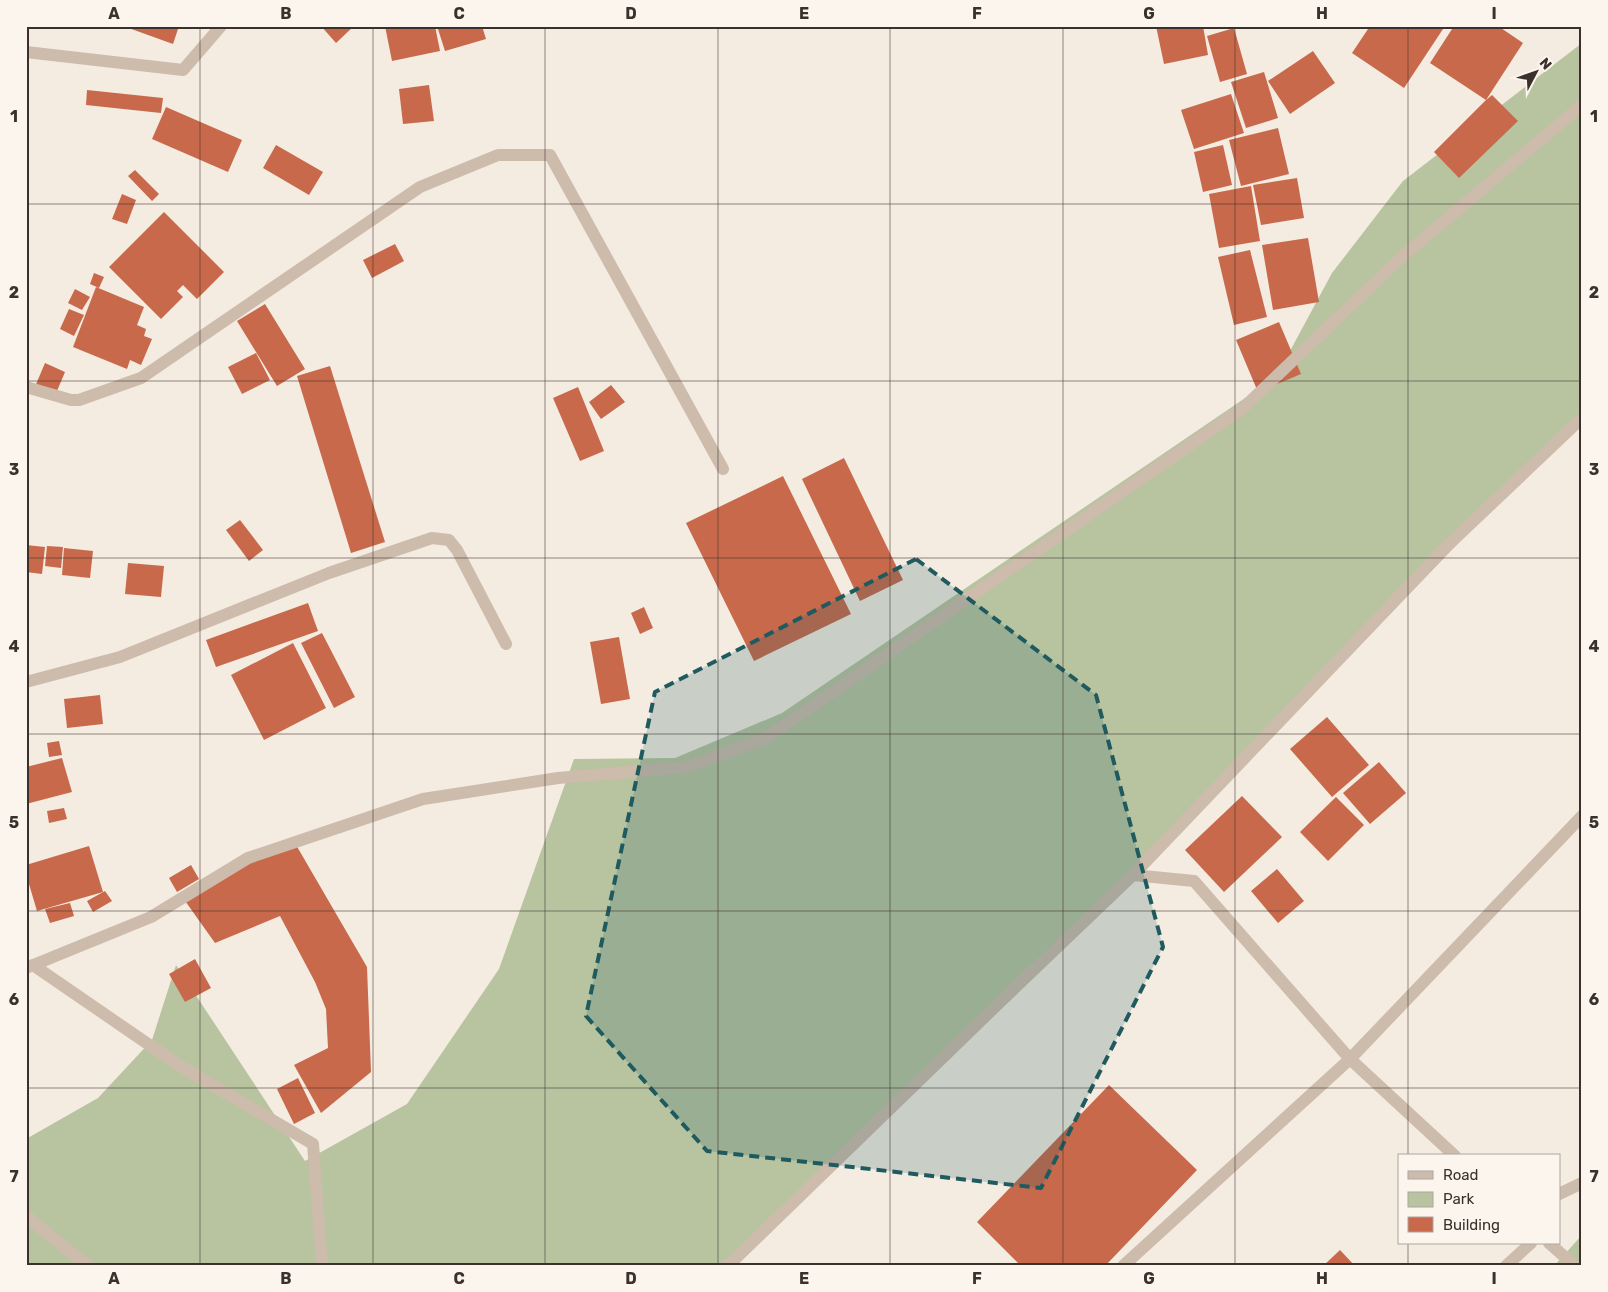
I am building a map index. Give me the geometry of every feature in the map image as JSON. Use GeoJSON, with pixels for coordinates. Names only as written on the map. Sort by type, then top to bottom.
{"type":"FeatureCollection","features":[{"type":"Feature","properties":{"kind":"street"},"geometry":{"type":"LineString","coordinates":[[26,52],[183,70],[221,26]]}},
{"type":"Feature","properties":{"kind":"street"},"geometry":{"type":"LineString","coordinates":[[30,967],[151,917],[248,858],[423,799],[558,778],[687,767],[766,738],[1242,409],[1404,255],[1582,105]]}},
{"type":"Feature","properties":{"kind":"street"},"geometry":{"type":"LineString","coordinates":[[26,387],[70,400],[79,400],[141,378],[420,187],[498,155],[550,155],[723,468]]}},
{"type":"Feature","properties":{"kind":"street"},"geometry":{"type":"LineString","coordinates":[[725,1266],[732,1262],[1133,875],[1446,546],[1582,418]]}},
{"type":"Feature","properties":{"kind":"street"},"geometry":{"type":"LineString","coordinates":[[26,682],[120,657],[329,574],[432,538],[448,540],[457,550],[506,644]]}},
{"type":"Feature","properties":{"kind":"street"},"geometry":{"type":"LineString","coordinates":[[1123,1266],[1350,1059],[1582,816]]}},
{"type":"Feature","properties":{"kind":"street"},"geometry":{"type":"LineString","coordinates":[[1133,875],[1194,881],[1350,1059],[1453,1154]]}},
{"type":"Feature","properties":{"kind":"street"},"geometry":{"type":"LineString","coordinates":[[30,967],[180,1066],[313,1144],[322,1266]]}},
{"type":"Feature","properties":{"kind":"street"},"geometry":{"type":"LineString","coordinates":[[1560,1194],[1582,1183]]}},
{"type":"Feature","properties":{"kind":"street"},"geometry":{"type":"LineString","coordinates":[[26,1216],[88,1266]]}},
{"type":"Feature","properties":{"kind":"street"},"geometry":{"type":"LineString","coordinates":[[1506,1266],[1530,1244]]}},
{"type":"Feature","properties":{"kind":"street"},"geometry":{"type":"LineString","coordinates":[[1550,1244],[1575,1266]]}},
{"type":"Feature","properties":{"kind":"highlighted area"},"geometry":{"type":"Polygon","coordinates":[[[916,559],[1096,695],[1163,947],[1041,1188],[707,1151],[586,1016],[655,692],[916,559]]]}},
{"type":"Feature","properties":{"kind":"green space"},"geometry":{"type":"Polygon","coordinates":[[[1582,43],[1582,415],[1218,792],[735,1266],[26,1266],[26,1139],[98,1098],[152,1040],[176,965],[305,1161],[407,1104],[499,969],[574,759],[675,758],[782,713],[1276,377],[1332,273],[1403,181],[1582,43]]]}},
{"type":"Feature","properties":{"kind":"green space"},"geometry":{"type":"Polygon","coordinates":[[[1582,1235],[1582,1266],[1554,1266],[1582,1235]]]}},
{"type":"Feature","properties":{"kind":"building"},"geometry":{"type":"Polygon","coordinates":[[[123,26],[179,26],[173,44],[123,26]]]}},
{"type":"Feature","properties":{"kind":"building"},"geometry":{"type":"Polygon","coordinates":[[[321,26],[354,26],[336,43],[321,26]]]}},
{"type":"Feature","properties":{"kind":"building"},"geometry":{"type":"Polygon","coordinates":[[[385,26],[435,26],[440,51],[392,61],[385,26]]]}},
{"type":"Feature","properties":{"kind":"building"},"geometry":{"type":"Polygon","coordinates":[[[437,26],[482,26],[486,39],[445,51],[437,26]]]}},
{"type":"Feature","properties":{"kind":"building"},"geometry":{"type":"Polygon","coordinates":[[[1156,26],[1203,26],[1208,55],[1164,64],[1156,26]]]}},
{"type":"Feature","properties":{"kind":"building"},"geometry":{"type":"Polygon","coordinates":[[[1370,26],[1445,26],[1404,88],[1352,53],[1370,26]]]}},
{"type":"Feature","properties":{"kind":"building"},"geometry":{"type":"Polygon","coordinates":[[[1454,26],[1498,26],[1523,43],[1486,100],[1430,63],[1454,26]]]}},
{"type":"Feature","properties":{"kind":"building"},"geometry":{"type":"Polygon","coordinates":[[[1234,28],[1247,74],[1220,82],[1207,36],[1234,28]]]}},
{"type":"Feature","properties":{"kind":"building"},"geometry":{"type":"Polygon","coordinates":[[[1313,51],[1335,83],[1290,114],[1268,81],[1313,51]]]}},
{"type":"Feature","properties":{"kind":"building"},"geometry":{"type":"Polygon","coordinates":[[[1264,72],[1278,118],[1246,128],[1231,82],[1264,72]]]}},
{"type":"Feature","properties":{"kind":"building"},"geometry":{"type":"Polygon","coordinates":[[[429,85],[434,121],[403,124],[399,89],[429,85]]]}},
{"type":"Feature","properties":{"kind":"building"},"geometry":{"type":"Polygon","coordinates":[[[87,90],[163,98],[161,113],[86,105],[87,90]]]}},
{"type":"Feature","properties":{"kind":"building"},"geometry":{"type":"Polygon","coordinates":[[[1231,94],[1244,133],[1194,149],[1181,110],[1231,94]]]}},
{"type":"Feature","properties":{"kind":"building"},"geometry":{"type":"Polygon","coordinates":[[[1492,95],[1518,121],[1459,178],[1434,152],[1492,95]]]}},
{"type":"Feature","properties":{"kind":"building"},"geometry":{"type":"Polygon","coordinates":[[[166,107],[242,140],[228,172],[152,139],[166,107]]]}},
{"type":"Feature","properties":{"kind":"building"},"geometry":{"type":"Polygon","coordinates":[[[1278,128],[1289,174],[1241,186],[1229,140],[1278,128]]]}},
{"type":"Feature","properties":{"kind":"building"},"geometry":{"type":"Polygon","coordinates":[[[276,145],[323,172],[309,195],[263,168],[276,145]]]}},
{"type":"Feature","properties":{"kind":"building"},"geometry":{"type":"Polygon","coordinates":[[[1223,145],[1232,185],[1203,192],[1194,152],[1223,145]]]}},
{"type":"Feature","properties":{"kind":"building"},"geometry":{"type":"Polygon","coordinates":[[[135,170],[159,194],[152,201],[128,176],[135,170]]]}},
{"type":"Feature","properties":{"kind":"building"},"geometry":{"type":"Polygon","coordinates":[[[1297,178],[1304,218],[1261,225],[1253,185],[1297,178]]]}},
{"type":"Feature","properties":{"kind":"building"},"geometry":{"type":"Polygon","coordinates":[[[1251,186],[1260,241],[1219,248],[1209,194],[1251,186]]]}},
{"type":"Feature","properties":{"kind":"building"},"geometry":{"type":"Polygon","coordinates":[[[122,194],[136,200],[127,224],[112,219],[122,194]]]}},
{"type":"Feature","properties":{"kind":"building"},"geometry":{"type":"Polygon","coordinates":[[[164,212],[224,272],[197,299],[183,285],[177,291],[183,297],[161,319],[109,267],[164,212]]]}},
{"type":"Feature","properties":{"kind":"building"},"geometry":{"type":"Polygon","coordinates":[[[1308,238],[1319,302],[1273,310],[1262,245],[1308,238]]]}},
{"type":"Feature","properties":{"kind":"building"},"geometry":{"type":"Polygon","coordinates":[[[395,244],[404,261],[372,278],[363,260],[395,244]]]}},
{"type":"Feature","properties":{"kind":"building"},"geometry":{"type":"Polygon","coordinates":[[[1250,250],[1267,317],[1234,325],[1218,257],[1250,250]]]}},
{"type":"Feature","properties":{"kind":"building"},"geometry":{"type":"Polygon","coordinates":[[[94,273],[104,277],[99,288],[90,284],[94,273]]]}},
{"type":"Feature","properties":{"kind":"building"},"geometry":{"type":"Polygon","coordinates":[[[96,287],[144,307],[137,325],[146,329],[144,336],[152,339],[141,365],[130,360],[127,369],[73,347],[96,287]]]}},
{"type":"Feature","properties":{"kind":"building"},"geometry":{"type":"Polygon","coordinates":[[[75,289],[90,297],[82,310],[68,303],[75,289]]]}},
{"type":"Feature","properties":{"kind":"building"},"geometry":{"type":"Polygon","coordinates":[[[265,304],[305,369],[277,386],[237,321],[265,304]]]}},
{"type":"Feature","properties":{"kind":"building"},"geometry":{"type":"Polygon","coordinates":[[[69,309],[84,315],[74,336],[60,329],[69,309]]]}},
{"type":"Feature","properties":{"kind":"building"},"geometry":{"type":"Polygon","coordinates":[[[1279,322],[1301,374],[1258,392],[1236,340],[1279,322]]]}},
{"type":"Feature","properties":{"kind":"building"},"geometry":{"type":"Polygon","coordinates":[[[256,353],[270,380],[242,394],[228,367],[256,353]]]}},
{"type":"Feature","properties":{"kind":"building"},"geometry":{"type":"Polygon","coordinates":[[[45,363],[65,372],[54,398],[34,389],[45,363]]]}},
{"type":"Feature","properties":{"kind":"building"},"geometry":{"type":"Polygon","coordinates":[[[330,366],[385,542],[351,553],[297,376],[330,366]]]}},
{"type":"Feature","properties":{"kind":"building"},"geometry":{"type":"Polygon","coordinates":[[[611,385],[625,402],[601,419],[589,402],[611,385]]]}},
{"type":"Feature","properties":{"kind":"building"},"geometry":{"type":"Polygon","coordinates":[[[578,387],[604,451],[580,461],[553,398],[578,387]]]}},
{"type":"Feature","properties":{"kind":"building"},"geometry":{"type":"Polygon","coordinates":[[[844,458],[903,580],[860,601],[802,479],[844,458]]]}},
{"type":"Feature","properties":{"kind":"building"},"geometry":{"type":"Polygon","coordinates":[[[783,476],[851,614],[754,661],[686,523],[783,476]]]}},
{"type":"Feature","properties":{"kind":"building"},"geometry":{"type":"Polygon","coordinates":[[[240,520],[263,550],[249,561],[226,530],[240,520]]]}},
{"type":"Feature","properties":{"kind":"building"},"geometry":{"type":"Polygon","coordinates":[[[26,545],[45,547],[42,574],[26,572],[26,545]]]}},
{"type":"Feature","properties":{"kind":"building"},"geometry":{"type":"Polygon","coordinates":[[[47,546],[63,547],[61,568],[45,566],[47,546]]]}},
{"type":"Feature","properties":{"kind":"building"},"geometry":{"type":"Polygon","coordinates":[[[64,548],[93,551],[90,578],[62,575],[64,548]]]}},
{"type":"Feature","properties":{"kind":"building"},"geometry":{"type":"Polygon","coordinates":[[[128,563],[164,566],[161,597],[125,594],[128,563]]]}},
{"type":"Feature","properties":{"kind":"building"},"geometry":{"type":"Polygon","coordinates":[[[308,603],[318,631],[216,667],[206,640],[308,603]]]}},
{"type":"Feature","properties":{"kind":"building"},"geometry":{"type":"Polygon","coordinates":[[[644,607],[653,628],[640,634],[631,613],[644,607]]]}},
{"type":"Feature","properties":{"kind":"building"},"geometry":{"type":"Polygon","coordinates":[[[322,633],[355,697],[334,708],[301,643],[322,633]]]}},
{"type":"Feature","properties":{"kind":"building"},"geometry":{"type":"Polygon","coordinates":[[[619,637],[630,699],[601,704],[590,642],[619,637]]]}},
{"type":"Feature","properties":{"kind":"building"},"geometry":{"type":"Polygon","coordinates":[[[293,643],[326,708],[264,740],[231,675],[293,643]]]}},
{"type":"Feature","properties":{"kind":"building"},"geometry":{"type":"Polygon","coordinates":[[[100,695],[103,724],[67,728],[64,699],[100,695]]]}},
{"type":"Feature","properties":{"kind":"building"},"geometry":{"type":"Polygon","coordinates":[[[1327,717],[1369,765],[1332,797],[1290,749],[1327,717]]]}},
{"type":"Feature","properties":{"kind":"building"},"geometry":{"type":"Polygon","coordinates":[[[59,741],[62,755],[49,757],[47,743],[59,741]]]}},
{"type":"Feature","properties":{"kind":"building"},"geometry":{"type":"Polygon","coordinates":[[[62,758],[72,792],[26,804],[26,767],[62,758]]]}},
{"type":"Feature","properties":{"kind":"building"},"geometry":{"type":"Polygon","coordinates":[[[1379,762],[1406,793],[1370,824],[1343,793],[1379,762]]]}},
{"type":"Feature","properties":{"kind":"building"},"geometry":{"type":"Polygon","coordinates":[[[1242,796],[1282,837],[1224,892],[1185,850],[1242,796]]]}},
{"type":"Feature","properties":{"kind":"building"},"geometry":{"type":"Polygon","coordinates":[[[1336,797],[1364,825],[1328,861],[1300,832],[1336,797]]]}},
{"type":"Feature","properties":{"kind":"building"},"geometry":{"type":"Polygon","coordinates":[[[64,808],[67,819],[49,823],[47,811],[64,808]]]}},
{"type":"Feature","properties":{"kind":"building"},"geometry":{"type":"Polygon","coordinates":[[[292,838],[367,967],[371,1072],[321,1113],[294,1065],[328,1048],[326,1009],[315,982],[280,916],[215,943],[183,898],[292,838]]]}},
{"type":"Feature","properties":{"kind":"building"},"geometry":{"type":"Polygon","coordinates":[[[89,846],[103,892],[37,911],[26,874],[26,865],[89,846]]]}},
{"type":"Feature","properties":{"kind":"building"},"geometry":{"type":"Polygon","coordinates":[[[191,865],[199,879],[177,892],[169,878],[191,865]]]}},
{"type":"Feature","properties":{"kind":"building"},"geometry":{"type":"Polygon","coordinates":[[[1277,869],[1304,901],[1278,923],[1251,891],[1277,869]]]}},
{"type":"Feature","properties":{"kind":"building"},"geometry":{"type":"Polygon","coordinates":[[[105,891],[112,901],[93,912],[87,901],[105,891]]]}},
{"type":"Feature","properties":{"kind":"building"},"geometry":{"type":"Polygon","coordinates":[[[70,903],[74,916],[50,923],[45,909],[70,903]]]}},
{"type":"Feature","properties":{"kind":"building"},"geometry":{"type":"Polygon","coordinates":[[[195,959],[211,988],[185,1002],[169,974],[195,959]]]}},
{"type":"Feature","properties":{"kind":"building"},"geometry":{"type":"Polygon","coordinates":[[[298,1078],[315,1113],[294,1124],[277,1089],[298,1078]]]}},
{"type":"Feature","properties":{"kind":"building"},"geometry":{"type":"Polygon","coordinates":[[[1109,1085],[1197,1170],[1105,1266],[1021,1266],[977,1222],[1109,1085]]]}},
{"type":"Feature","properties":{"kind":"building"},"geometry":{"type":"Polygon","coordinates":[[[1340,1250],[1355,1266],[1323,1266],[1340,1250]]]}}]}
